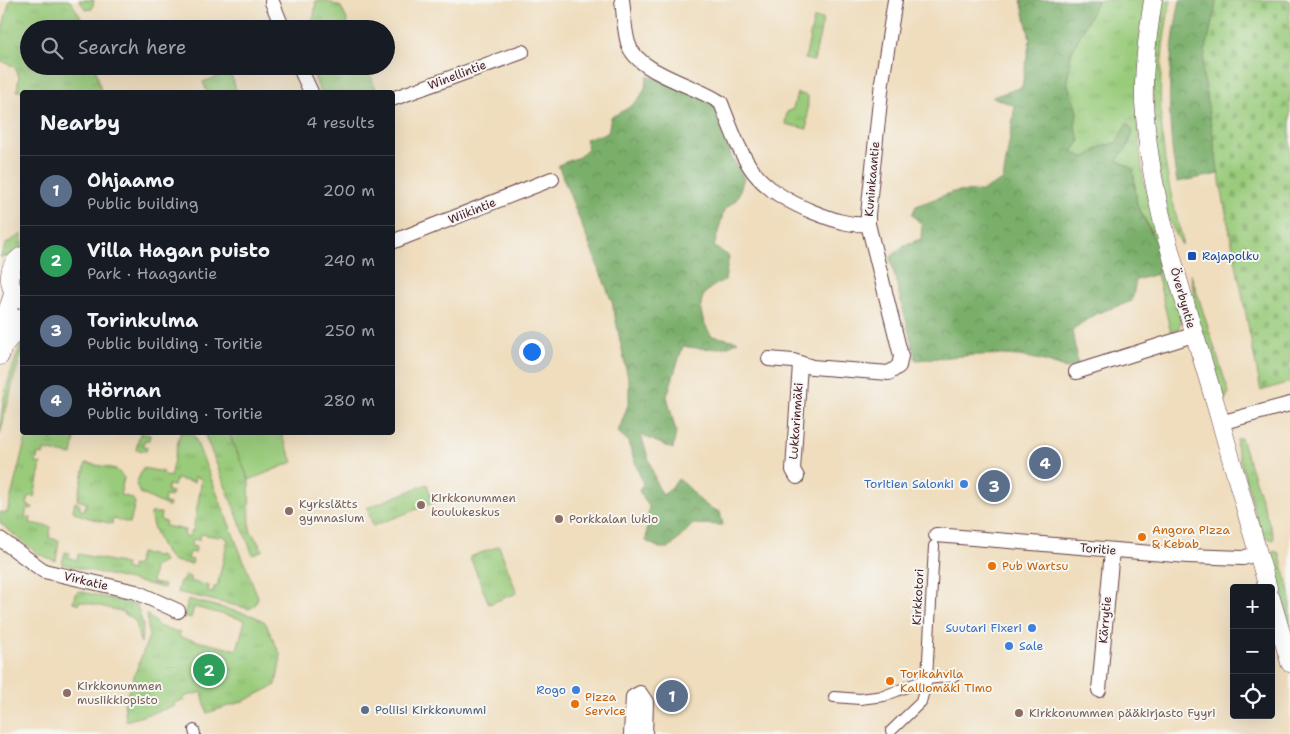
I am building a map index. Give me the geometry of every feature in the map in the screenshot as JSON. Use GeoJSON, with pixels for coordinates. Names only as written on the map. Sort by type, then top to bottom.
{"type":"FeatureCollection","features":[{"type":"Feature","properties":{"kind":"street"},"geometry":{"type":"LineString","coordinates":[[622,0],[628,43],[632,52],[664,75],[721,103],[733,136],[748,165],[768,188],[787,201],[827,217],[858,225],[868,224]]}},
{"type":"Feature","properties":{"kind":"street","name":"Kuninkaantie"},"geometry":{"type":"LineString","coordinates":[[895,0],[873,155],[868,224],[901,356]]}},
{"type":"Feature","properties":{"kind":"street","name":"Överbyntie"},"geometry":{"type":"LineString","coordinates":[[1154,0],[1145,65],[1144,100],[1152,179],[1159,214],[1193,335],[1267,584]]}},
{"type":"Feature","properties":{"kind":"street"},"geometry":{"type":"LineString","coordinates":[[270,1],[279,20]]}},
{"type":"Feature","properties":{"kind":"street","name":"Winellintie"},"geometry":{"type":"LineString","coordinates":[[395,98],[522,52]]}},
{"type":"Feature","properties":{"kind":"street"},"geometry":{"type":"LineString","coordinates":[[303,75],[310,90]]}},
{"type":"Feature","properties":{"kind":"street","name":"Wiikintie"},"geometry":{"type":"LineString","coordinates":[[395,241],[552,179]]}},
{"type":"Feature","properties":{"kind":"street"},"geometry":{"type":"LineString","coordinates":[[1,351],[1,328],[12,290],[12,260]]}},
{"type":"Feature","properties":{"kind":"street"},"geometry":{"type":"LineString","coordinates":[[1,351],[20,321]]}},
{"type":"Feature","properties":{"kind":"street"},"geometry":{"type":"LineString","coordinates":[[1076,372],[1193,335]]}},
{"type":"Feature","properties":{"kind":"street","name":"Lukkarinmäki"},"geometry":{"type":"LineString","coordinates":[[769,360],[793,361],[812,367],[889,373],[899,366],[901,356]]}},
{"type":"Feature","properties":{"kind":"street","name":"Lukkarinmäki"},"geometry":{"type":"LineString","coordinates":[[797,477],[793,470],[800,364]]}},
{"type":"Feature","properties":{"kind":"street"},"geometry":{"type":"LineString","coordinates":[[1220,423],[1290,404]]}},
{"type":"Feature","properties":{"kind":"street","name":"Virkatie"},"geometry":{"type":"LineString","coordinates":[[0,539],[44,571],[136,592],[178,610]]}},
{"type":"Feature","properties":{"kind":"street","name":"Toritie"},"geometry":{"type":"LineString","coordinates":[[935,541],[1243,558],[1258,553]]}},
{"type":"Feature","properties":{"kind":"street","name":"Kirkkotori"},"geometry":{"type":"LineString","coordinates":[[927,678],[927,648],[935,541]]}},
{"type":"Feature","properties":{"kind":"street","name":"Kärrytie"},"geometry":{"type":"LineString","coordinates":[[1099,690],[1112,551]]}},
{"type":"Feature","properties":{"kind":"street"},"geometry":{"type":"LineString","coordinates":[[1275,612],[1290,663]]}},
{"type":"Feature","properties":{"kind":"street"},"geometry":{"type":"LineString","coordinates":[[834,697],[860,699],[884,696],[927,678],[952,675]]}},
{"type":"Feature","properties":{"kind":"street"},"geometry":{"type":"LineString","coordinates":[[891,731],[921,702],[927,678]]}},
{"type":"Feature","properties":{"kind":"street"},"geometry":{"type":"LineString","coordinates":[[631,734],[633,697],[640,693],[646,702],[645,734]]}},
{"type":"Feature","properties":{"kind":"green space"},"geometry":{"type":"Polygon","coordinates":[[[10,0],[68,0],[82,20],[20,20],[20,75],[97,75],[101,90],[17,91],[19,77],[15,67],[0,60],[0,38],[10,0]]]}},
{"type":"Feature","properties":{"kind":"green space"},"geometry":{"type":"Polygon","coordinates":[[[79,0],[94,0],[92,9],[86,10],[79,0]]]}},
{"type":"Feature","properties":{"kind":"green space"},"geometry":{"type":"Polygon","coordinates":[[[1021,0],[1098,0],[1071,53],[1067,82],[1077,111],[1075,127],[1080,141],[1072,152],[1085,158],[1099,148],[1117,142],[1127,123],[1133,131],[1128,146],[1117,160],[1133,169],[1137,205],[1161,252],[1157,274],[1136,280],[1132,301],[1095,314],[1072,330],[1078,365],[1066,369],[1048,362],[1011,355],[973,355],[916,360],[890,258],[904,245],[921,239],[922,225],[912,215],[916,206],[953,192],[982,191],[1003,180],[1015,106],[992,97],[1022,87],[1030,39],[1021,0]]]}},
{"type":"Feature","properties":{"kind":"green space"},"geometry":{"type":"Polygon","coordinates":[[[1098,0],[1147,0],[1137,119],[1143,178],[1181,318],[1179,328],[1171,333],[1157,274],[1151,230],[1137,205],[1133,170],[1117,160],[1128,146],[1133,131],[1127,124],[1117,142],[1099,148],[1085,158],[1072,152],[1080,140],[1075,127],[1077,111],[1067,82],[1071,53],[1098,0]]]}},
{"type":"Feature","properties":{"kind":"green space"},"geometry":{"type":"Polygon","coordinates":[[[1162,0],[1171,0],[1165,29],[1162,59],[1161,119],[1168,179],[1182,237],[1182,245],[1169,221],[1159,176],[1153,117],[1154,60],[1162,0]]]}},
{"type":"Feature","properties":{"kind":"green space"},"geometry":{"type":"Polygon","coordinates":[[[1180,0],[1217,0],[1202,68],[1219,174],[1177,182],[1171,136],[1170,68],[1180,0]]]}},
{"type":"Feature","properties":{"kind":"green space"},"geometry":{"type":"Polygon","coordinates":[[[1217,0],[1290,0],[1290,382],[1261,391],[1221,187],[1202,68],[1217,0]]]}},
{"type":"Feature","properties":{"kind":"green space"},"geometry":{"type":"Polygon","coordinates":[[[316,1],[327,1],[341,7],[347,20],[312,20],[316,1]]]}},
{"type":"Feature","properties":{"kind":"green space"},"geometry":{"type":"Polygon","coordinates":[[[814,18],[823,19],[814,61],[805,59],[814,18]]]}},
{"type":"Feature","properties":{"kind":"green space"},"geometry":{"type":"Polygon","coordinates":[[[222,75],[231,75],[236,90],[206,90],[203,82],[222,75]]]}},
{"type":"Feature","properties":{"kind":"green space"},"geometry":{"type":"Polygon","coordinates":[[[314,75],[370,75],[376,90],[319,90],[314,75]]]}},
{"type":"Feature","properties":{"kind":"green space"},"geometry":{"type":"Polygon","coordinates":[[[647,76],[683,87],[716,108],[724,128],[731,156],[744,178],[737,199],[724,210],[714,247],[729,256],[725,280],[707,291],[701,302],[703,320],[712,336],[738,341],[719,348],[683,346],[667,396],[676,432],[673,449],[641,435],[657,485],[663,495],[672,488],[678,479],[706,505],[720,512],[723,525],[693,524],[670,548],[659,548],[646,541],[649,506],[639,491],[643,484],[627,440],[618,432],[629,402],[629,383],[612,302],[558,165],[579,157],[588,148],[585,139],[608,133],[611,117],[636,102],[644,91],[647,76]]]}},
{"type":"Feature","properties":{"kind":"green space"},"geometry":{"type":"Polygon","coordinates":[[[797,93],[808,96],[807,129],[785,124],[787,112],[793,109],[797,93]]]}},
{"type":"Feature","properties":{"kind":"green space"},"geometry":{"type":"Polygon","coordinates":[[[20,235],[20,251],[6,257],[0,257],[7,243],[20,235]]]}},
{"type":"Feature","properties":{"kind":"green space"},"geometry":{"type":"Polygon","coordinates":[[[1191,274],[1229,393],[1224,401],[1222,401],[1197,320],[1191,274]]]}},
{"type":"Feature","properties":{"kind":"green space"},"geometry":{"type":"Polygon","coordinates":[[[20,348],[20,360],[0,435],[0,423],[6,388],[20,348]]]}},
{"type":"Feature","properties":{"kind":"green space"},"geometry":{"type":"Polygon","coordinates":[[[26,435],[42,435],[41,437],[52,439],[53,435],[76,435],[72,455],[44,450],[43,455],[38,454],[36,463],[41,464],[34,497],[29,496],[27,505],[33,507],[32,509],[27,508],[25,517],[31,518],[30,523],[51,527],[49,538],[59,540],[56,561],[38,554],[0,523],[0,512],[7,513],[26,435]]]}},
{"type":"Feature","properties":{"kind":"green space"},"geometry":{"type":"Polygon","coordinates":[[[140,435],[150,435],[149,440],[145,440],[143,445],[147,447],[146,451],[136,450],[140,435]]]}},
{"type":"Feature","properties":{"kind":"green space"},"geometry":{"type":"Polygon","coordinates":[[[180,435],[194,435],[258,597],[255,605],[250,609],[177,592],[180,581],[184,580],[185,575],[190,577],[190,581],[209,586],[208,592],[213,593],[214,587],[217,587],[228,539],[220,535],[219,537],[201,534],[199,540],[193,539],[191,546],[196,547],[195,553],[190,552],[188,559],[193,560],[192,564],[173,561],[170,558],[158,539],[152,524],[151,513],[161,513],[160,520],[166,522],[165,526],[185,530],[184,536],[189,537],[191,531],[193,531],[202,479],[195,477],[194,482],[176,479],[174,486],[168,485],[167,491],[172,492],[171,497],[165,496],[164,502],[170,504],[169,507],[140,493],[136,484],[143,468],[163,472],[162,475],[170,477],[180,435]]]}},
{"type":"Feature","properties":{"kind":"green space"},"geometry":{"type":"Polygon","coordinates":[[[205,435],[230,435],[249,480],[250,530],[263,550],[253,555],[205,435]]]}},
{"type":"Feature","properties":{"kind":"green space"},"geometry":{"type":"Polygon","coordinates":[[[230,435],[282,435],[293,462],[249,480],[230,435]]]}},
{"type":"Feature","properties":{"kind":"green space"},"geometry":{"type":"Polygon","coordinates":[[[1241,438],[1274,538],[1273,540],[1262,536],[1236,446],[1237,439],[1241,438]]]}},
{"type":"Feature","properties":{"kind":"green space"},"geometry":{"type":"Polygon","coordinates":[[[86,463],[116,469],[124,478],[120,495],[132,498],[135,503],[130,523],[113,519],[112,524],[82,516],[73,511],[75,502],[79,504],[81,511],[84,510],[87,503],[77,500],[86,463]]]}},
{"type":"Feature","properties":{"kind":"green space"},"geometry":{"type":"Polygon","coordinates":[[[427,484],[433,503],[373,526],[367,508],[427,484]]]}},
{"type":"Feature","properties":{"kind":"green space"},"geometry":{"type":"Polygon","coordinates":[[[499,546],[517,593],[489,604],[470,557],[499,546]]]}},
{"type":"Feature","properties":{"kind":"green space"},"geometry":{"type":"Polygon","coordinates":[[[1274,551],[1279,553],[1290,592],[1290,634],[1269,558],[1274,551]]]}},
{"type":"Feature","properties":{"kind":"green space"},"geometry":{"type":"Polygon","coordinates":[[[65,552],[70,553],[69,558],[77,560],[78,554],[126,564],[125,569],[131,571],[132,565],[137,566],[140,553],[162,557],[164,562],[154,567],[152,583],[164,585],[164,588],[62,564],[65,552]]]}},
{"type":"Feature","properties":{"kind":"green space"},"geometry":{"type":"Polygon","coordinates":[[[79,591],[137,605],[143,625],[141,643],[134,620],[124,614],[124,612],[79,601],[78,605],[73,602],[75,594],[79,591]]]}},
{"type":"Feature","properties":{"kind":"green space"},"geometry":{"type":"Polygon","coordinates":[[[188,599],[254,616],[265,622],[281,656],[276,685],[244,701],[207,713],[202,692],[183,697],[184,700],[174,703],[175,706],[126,721],[124,703],[149,636],[147,614],[160,627],[180,632],[179,637],[237,650],[245,620],[194,607],[191,618],[184,616],[188,599]]]}},
{"type":"Feature","properties":{"kind":"place","name":"Rajapolku"},"geometry":{"type":"Point","coordinates":[1192,256]}},
{"type":"Feature","properties":{"kind":"place","name":"Hörnan"},"geometry":{"type":"Point","coordinates":[1045,463]}},
{"type":"Feature","properties":{"kind":"place","name":"Toritien Salonki"},"geometry":{"type":"Point","coordinates":[964,484]}},
{"type":"Feature","properties":{"kind":"place","name":"Torinkulma"},"geometry":{"type":"Point","coordinates":[994,486]}},
{"type":"Feature","properties":{"kind":"place","name":"Kirkkonummen koulukeskus"},"geometry":{"type":"Point","coordinates":[421,505]}},
{"type":"Feature","properties":{"kind":"place","name":"Kyrkslätts gymnasium"},"geometry":{"type":"Point","coordinates":[289,511]}},
{"type":"Feature","properties":{"kind":"place","name":"Porkkalan lukio"},"geometry":{"type":"Point","coordinates":[559,519]}},
{"type":"Feature","properties":{"kind":"place","name":"Angora Pizza & Kebab"},"geometry":{"type":"Point","coordinates":[1142,537]}},
{"type":"Feature","properties":{"kind":"place","name":"Pub Wartsu"},"geometry":{"type":"Point","coordinates":[992,566]}},
{"type":"Feature","properties":{"kind":"place","name":"Suutari Fixeri"},"geometry":{"type":"Point","coordinates":[1032,628]}},
{"type":"Feature","properties":{"kind":"place","name":"Sale"},"geometry":{"type":"Point","coordinates":[1009,646]}},
{"type":"Feature","properties":{"kind":"place","name":"Villa Hagan puisto"},"geometry":{"type":"Point","coordinates":[209,670]}},
{"type":"Feature","properties":{"kind":"place","name":"Torikahvila Kalliomäki Timo"},"geometry":{"type":"Point","coordinates":[890,681]}},
{"type":"Feature","properties":{"kind":"place","name":"Rogo"},"geometry":{"type":"Point","coordinates":[576,690]}},
{"type":"Feature","properties":{"kind":"place","name":"Kirkkonummen musiikkiopisto"},"geometry":{"type":"Point","coordinates":[67,693]}},
{"type":"Feature","properties":{"kind":"place","name":"Ohjaamo"},"geometry":{"type":"Point","coordinates":[672,696]}},
{"type":"Feature","properties":{"kind":"place","name":"Pizza Service"},"geometry":{"type":"Point","coordinates":[575,704]}},
{"type":"Feature","properties":{"kind":"place","name":"Poliisi Kirkkonummi"},"geometry":{"type":"Point","coordinates":[365,710]}},
{"type":"Feature","properties":{"kind":"place","name":"Kirkkonummen pääkirjasto Fyyri"},"geometry":{"type":"Point","coordinates":[1019,713]}}]}
